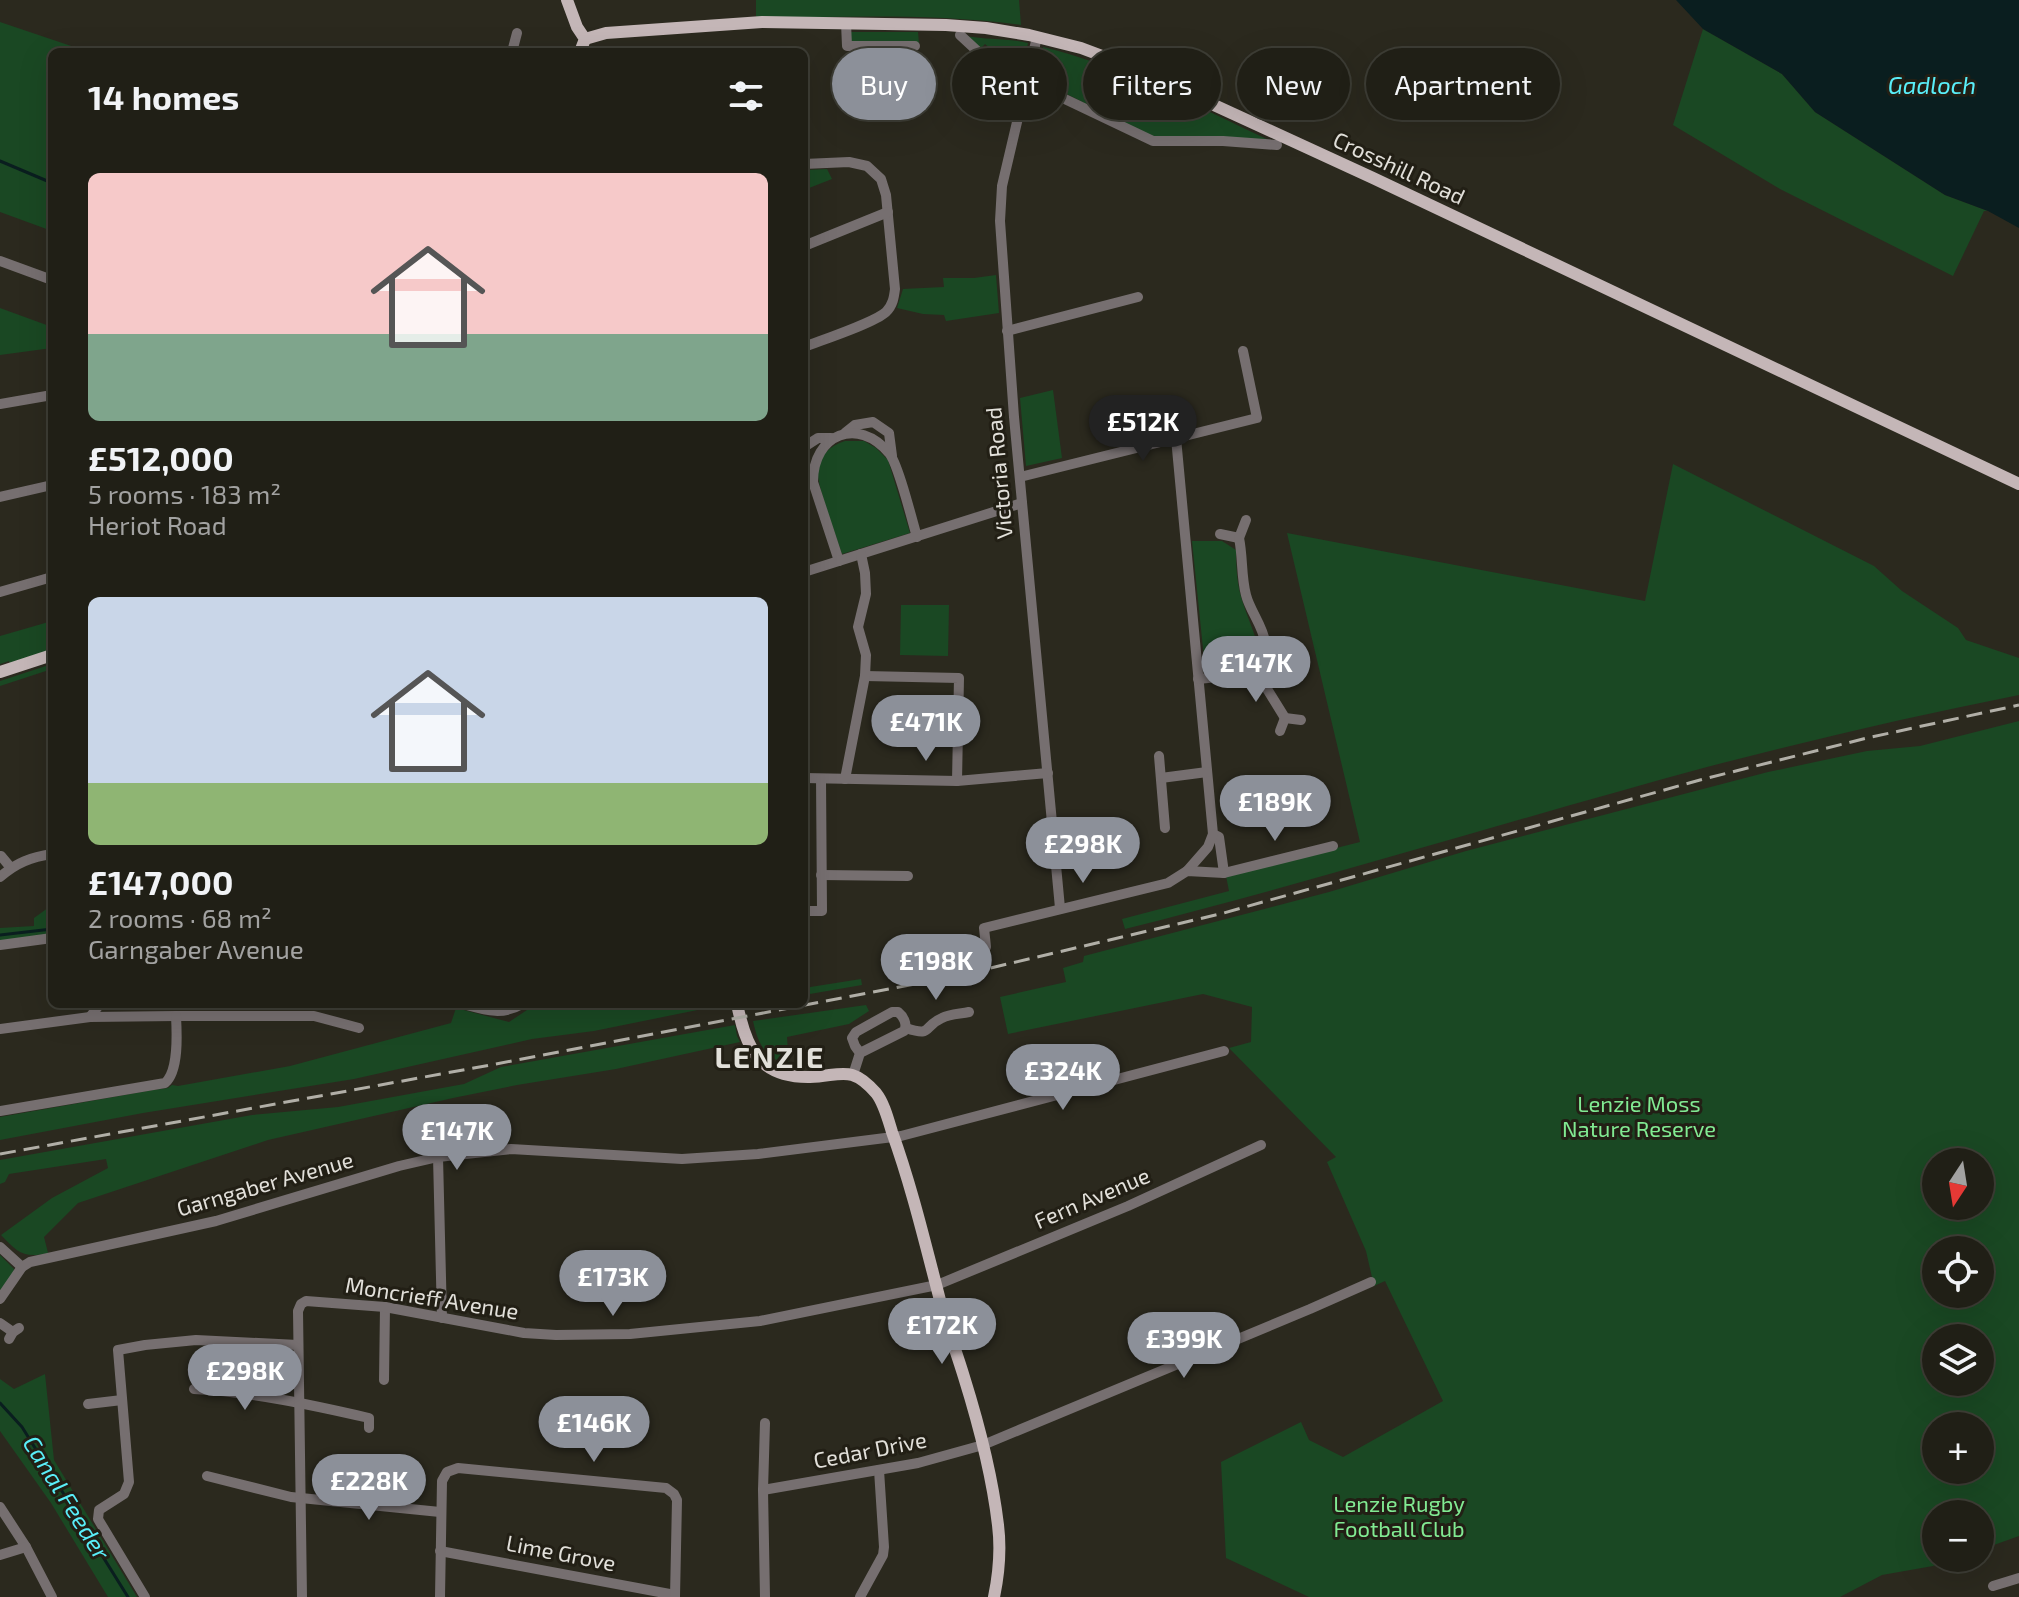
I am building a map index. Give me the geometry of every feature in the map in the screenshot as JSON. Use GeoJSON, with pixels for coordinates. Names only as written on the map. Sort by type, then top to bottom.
{"type":"FeatureCollection","features":[{"type":"Feature","properties":{"kind":"main road"},"geometry":{"type":"LineString","coordinates":[[567,0],[582,46]]}},
{"type":"Feature","properties":{"kind":"main road","name":"Crosshill Road"},"geometry":{"type":"LineString","coordinates":[[582,46],[606,33],[762,22],[957,25],[1037,37],[1081,48],[1129,66],[1502,238],[2019,484]]}},
{"type":"Feature","properties":{"kind":"main road"},"geometry":{"type":"LineString","coordinates":[[0,672],[48,656]]}},
{"type":"Feature","properties":{"kind":"main road"},"geometry":{"type":"LineString","coordinates":[[738,1008],[743,1032],[759,1060],[786,1074],[810,1077],[836,1073],[853,1075],[863,1080],[878,1096],[894,1137],[992,1480],[1000,1554],[994,1597]]}},
{"type":"Feature","properties":{"kind":"street"},"geometry":{"type":"LineString","coordinates":[[846,23],[847,46],[915,46]]}},
{"type":"Feature","properties":{"kind":"street"},"geometry":{"type":"LineString","coordinates":[[513,48],[517,33]]}},
{"type":"Feature","properties":{"kind":"street"},"geometry":{"type":"LineString","coordinates":[[960,35],[974,48]]}},
{"type":"Feature","properties":{"kind":"street","name":"Victoria Road"},"geometry":{"type":"LineString","coordinates":[[1034,48],[1037,37]]}},
{"type":"Feature","properties":{"kind":"street"},"geometry":{"type":"LineString","coordinates":[[1067,100],[1153,141],[1277,145]]}},
{"type":"Feature","properties":{"kind":"street","name":"Victoria Road"},"geometry":{"type":"LineString","coordinates":[[1018,120],[1002,186],[1000,221],[1022,503],[1060,908]]}},
{"type":"Feature","properties":{"kind":"street"},"geometry":{"type":"LineString","coordinates":[[808,164],[849,162],[867,166],[881,179],[886,195],[895,289],[894,300],[886,312],[808,345]]}},
{"type":"Feature","properties":{"kind":"street"},"geometry":{"type":"LineString","coordinates":[[808,244],[888,212]]}},
{"type":"Feature","properties":{"kind":"street"},"geometry":{"type":"LineString","coordinates":[[0,261],[48,279]]}},
{"type":"Feature","properties":{"kind":"street"},"geometry":{"type":"LineString","coordinates":[[1007,331],[1138,297]]}},
{"type":"Feature","properties":{"kind":"street"},"geometry":{"type":"LineString","coordinates":[[1020,477],[1257,418],[1243,351]]}},
{"type":"Feature","properties":{"kind":"street"},"geometry":{"type":"LineString","coordinates":[[0,404],[48,396]]}},
{"type":"Feature","properties":{"kind":"street"},"geometry":{"type":"LineString","coordinates":[[808,444],[818,438],[845,433],[864,435],[880,444],[892,456],[917,537]]}},
{"type":"Feature","properties":{"kind":"street"},"geometry":{"type":"LineString","coordinates":[[813,482],[817,455],[831,438]]}},
{"type":"Feature","properties":{"kind":"street"},"geometry":{"type":"LineString","coordinates":[[981,955],[986,947],[984,928],[1168,883],[1201,857],[1213,834],[1176,438]]}},
{"type":"Feature","properties":{"kind":"street"},"geometry":{"type":"LineString","coordinates":[[808,475],[839,561]]}},
{"type":"Feature","properties":{"kind":"street"},"geometry":{"type":"LineString","coordinates":[[0,497],[48,486]]}},
{"type":"Feature","properties":{"kind":"street"},"geometry":{"type":"LineString","coordinates":[[808,571],[1022,503]]}},
{"type":"Feature","properties":{"kind":"street"},"geometry":{"type":"LineString","coordinates":[[1198,679],[1247,674],[1256,671],[1265,657],[1265,641],[1247,599],[1242,577],[1239,538],[1246,520]]}},
{"type":"Feature","properties":{"kind":"street"},"geometry":{"type":"LineString","coordinates":[[1220,534],[1239,538]]}},
{"type":"Feature","properties":{"kind":"street"},"geometry":{"type":"LineString","coordinates":[[845,779],[865,676],[866,655],[858,627],[866,594],[861,554]]}},
{"type":"Feature","properties":{"kind":"street"},"geometry":{"type":"LineString","coordinates":[[0,592],[48,578]]}},
{"type":"Feature","properties":{"kind":"street"},"geometry":{"type":"LineString","coordinates":[[1256,671],[1285,718]]}},
{"type":"Feature","properties":{"kind":"street"},"geometry":{"type":"LineString","coordinates":[[865,676],[959,678],[957,781]]}},
{"type":"Feature","properties":{"kind":"street"},"geometry":{"type":"LineString","coordinates":[[1285,718],[1301,720]]}},
{"type":"Feature","properties":{"kind":"street"},"geometry":{"type":"LineString","coordinates":[[1280,731],[1285,718]]}},
{"type":"Feature","properties":{"kind":"street"},"geometry":{"type":"LineString","coordinates":[[1159,756],[1165,828]]}},
{"type":"Feature","properties":{"kind":"street"},"geometry":{"type":"LineString","coordinates":[[1161,778],[1207,772]]}},
{"type":"Feature","properties":{"kind":"street"},"geometry":{"type":"LineString","coordinates":[[808,778],[957,781],[1048,773]]}},
{"type":"Feature","properties":{"kind":"street"},"geometry":{"type":"LineString","coordinates":[[808,911],[822,911],[821,779]]}},
{"type":"Feature","properties":{"kind":"street"},"geometry":{"type":"LineString","coordinates":[[1213,834],[1219,837],[1224,873]]}},
{"type":"Feature","properties":{"kind":"street"},"geometry":{"type":"LineString","coordinates":[[1187,871],[1224,873],[1333,846]]}},
{"type":"Feature","properties":{"kind":"street"},"geometry":{"type":"LineString","coordinates":[[0,877],[34,856],[48,854]]}},
{"type":"Feature","properties":{"kind":"street"},"geometry":{"type":"LineString","coordinates":[[1,856],[11,868]]}},
{"type":"Feature","properties":{"kind":"street"},"geometry":{"type":"LineString","coordinates":[[821,875],[908,876]]}},
{"type":"Feature","properties":{"kind":"street"},"geometry":{"type":"LineString","coordinates":[[0,945],[48,939]]}},
{"type":"Feature","properties":{"kind":"street"},"geometry":{"type":"LineString","coordinates":[[90,1017],[97,1008]]}},
{"type":"Feature","properties":{"kind":"street"},"geometry":{"type":"LineString","coordinates":[[478,1008],[502,1012],[512,1008]]}},
{"type":"Feature","properties":{"kind":"street"},"geometry":{"type":"LineString","coordinates":[[860,1053],[852,1038],[863,1027],[898,1012],[906,1028]]}},
{"type":"Feature","properties":{"kind":"street"},"geometry":{"type":"LineString","coordinates":[[906,1028],[917,1033],[927,1031],[944,1017],[969,1012]]}},
{"type":"Feature","properties":{"kind":"street"},"geometry":{"type":"LineString","coordinates":[[0,1111],[165,1083],[174,1068],[176,1016]]}},
{"type":"Feature","properties":{"kind":"street"},"geometry":{"type":"LineString","coordinates":[[0,1029],[90,1017],[176,1016],[314,1016],[359,1028]]}},
{"type":"Feature","properties":{"kind":"street"},"geometry":{"type":"LineString","coordinates":[[853,1075],[860,1053],[906,1028]]}},
{"type":"Feature","properties":{"kind":"street","name":"Garngaber Avenue"},"geometry":{"type":"LineString","coordinates":[[22,1267],[50,1257],[216,1221],[438,1157],[511,1149],[682,1159],[758,1154],[894,1137],[1224,1051]]}},
{"type":"Feature","properties":{"kind":"street","name":"Fern Avenue"},"geometry":{"type":"LineString","coordinates":[[937,1285],[1128,1206],[1261,1145]]}},
{"type":"Feature","properties":{"kind":"street"},"geometry":{"type":"LineString","coordinates":[[438,1157],[442,1318]]}},
{"type":"Feature","properties":{"kind":"street"},"geometry":{"type":"LineString","coordinates":[[0,1247],[22,1267],[0,1299]]}},
{"type":"Feature","properties":{"kind":"street","name":"Cedar Drive"},"geometry":{"type":"LineString","coordinates":[[763,1490],[918,1463],[983,1445],[1371,1282]]}},
{"type":"Feature","properties":{"kind":"street","name":"Moncrieff Avenue"},"geometry":{"type":"LineString","coordinates":[[298,1345],[298,1311],[306,1301],[385,1307],[524,1333],[630,1334],[760,1321],[937,1285]]}},
{"type":"Feature","properties":{"kind":"street"},"geometry":{"type":"LineString","coordinates":[[384,1380],[385,1307]]}},
{"type":"Feature","properties":{"kind":"street"},"geometry":{"type":"LineString","coordinates":[[0,1323],[14,1333]]}},
{"type":"Feature","properties":{"kind":"street"},"geometry":{"type":"LineString","coordinates":[[145,1597],[98,1519],[99,1510],[124,1494],[129,1482],[118,1350],[196,1340],[298,1345],[302,1597]]}},
{"type":"Feature","properties":{"kind":"street"},"geometry":{"type":"LineString","coordinates":[[194,1389],[299,1402],[369,1418],[369,1428]]}},
{"type":"Feature","properties":{"kind":"street"},"geometry":{"type":"LineString","coordinates":[[88,1404],[122,1400]]}},
{"type":"Feature","properties":{"kind":"street"},"geometry":{"type":"LineString","coordinates":[[765,1423],[765,1597]]}},
{"type":"Feature","properties":{"kind":"street"},"geometry":{"type":"LineString","coordinates":[[440,1597],[442,1481],[447,1472],[458,1468],[666,1488],[677,1500],[675,1596]]}},
{"type":"Feature","properties":{"kind":"street"},"geometry":{"type":"LineString","coordinates":[[860,1597],[883,1555],[879,1470]]}},
{"type":"Feature","properties":{"kind":"street"},"geometry":{"type":"LineString","coordinates":[[207,1476],[301,1499],[440,1512]]}},
{"type":"Feature","properties":{"kind":"street"},"geometry":{"type":"LineString","coordinates":[[0,1507],[26,1547],[52,1597]]}},
{"type":"Feature","properties":{"kind":"street"},"geometry":{"type":"LineString","coordinates":[[0,1555],[26,1547]]}},
{"type":"Feature","properties":{"kind":"street","name":"Lime Grove"},"geometry":{"type":"LineString","coordinates":[[440,1551],[675,1596]]}},
{"type":"Feature","properties":{"kind":"street"},"geometry":{"type":"LineString","coordinates":[[1993,1586],[2019,1578]]}},
{"type":"Feature","properties":{"kind":"green space"},"geometry":{"type":"Polygon","coordinates":[[[756,0],[1019,0],[1021,25],[922,17],[756,18],[756,0]]]}},
{"type":"Feature","properties":{"kind":"green space"},"geometry":{"type":"Polygon","coordinates":[[[0,22],[77,48],[48,48],[48,230],[0,212],[0,22]]]}},
{"type":"Feature","properties":{"kind":"green space"},"geometry":{"type":"Polygon","coordinates":[[[1703,29],[1782,74],[1815,112],[1945,195],[1988,211],[1984,211],[1953,276],[1780,189],[1673,125],[1703,29]]]}},
{"type":"Feature","properties":{"kind":"green space"},"geometry":{"type":"Polygon","coordinates":[[[851,32],[918,32],[919,43],[851,42],[851,32]]]}},
{"type":"Feature","properties":{"kind":"green space"},"geometry":{"type":"Polygon","coordinates":[[[966,36],[1028,43],[1027,48],[990,48],[985,44],[979,48],[966,36]]]}},
{"type":"Feature","properties":{"kind":"green space"},"geometry":{"type":"Polygon","coordinates":[[[1067,54],[1083,59],[1083,102],[1067,94],[1067,54]]]}},
{"type":"Feature","properties":{"kind":"green space"},"geometry":{"type":"Polygon","coordinates":[[[1221,117],[1273,142],[1154,138],[1118,120],[1221,120],[1221,117]]]}},
{"type":"Feature","properties":{"kind":"green space"},"geometry":{"type":"Polygon","coordinates":[[[827,169],[832,179],[808,188],[808,170],[827,169]]]}},
{"type":"Feature","properties":{"kind":"green space"},"geometry":{"type":"Polygon","coordinates":[[[996,275],[999,313],[946,321],[944,315],[897,308],[903,289],[944,287],[943,278],[996,275]]]}},
{"type":"Feature","properties":{"kind":"green space"},"geometry":{"type":"Polygon","coordinates":[[[0,308],[48,326],[48,349],[0,355],[0,308]]]}},
{"type":"Feature","properties":{"kind":"green space"},"geometry":{"type":"Polygon","coordinates":[[[1053,390],[1062,458],[1026,466],[1020,398],[1053,390]]]}},
{"type":"Feature","properties":{"kind":"green space"},"geometry":{"type":"Polygon","coordinates":[[[845,441],[864,441],[888,460],[910,533],[842,554],[818,473],[826,452],[845,441]]]}},
{"type":"Feature","properties":{"kind":"green space"},"geometry":{"type":"Polygon","coordinates":[[[1673,464],[1874,566],[1902,591],[1958,628],[1966,640],[2019,658],[2019,695],[1707,767],[1125,929],[1122,919],[1229,891],[1226,876],[1360,842],[1287,533],[1645,601],[1673,464]]]}},
{"type":"Feature","properties":{"kind":"green space"},"geometry":{"type":"Polygon","coordinates":[[[1192,541],[1222,541],[1236,550],[1239,590],[1259,654],[1252,665],[1210,671],[1205,668],[1192,541]]]}},
{"type":"Feature","properties":{"kind":"green space"},"geometry":{"type":"Polygon","coordinates":[[[901,605],[949,605],[948,656],[900,655],[901,605]]]}},
{"type":"Feature","properties":{"kind":"green space"},"geometry":{"type":"Polygon","coordinates":[[[48,622],[48,651],[10,664],[9,661],[0,664],[0,636],[48,622]]]}},
{"type":"Feature","properties":{"kind":"green space"},"geometry":{"type":"Polygon","coordinates":[[[48,665],[48,670],[0,686],[0,681],[48,665]]]}},
{"type":"Feature","properties":{"kind":"green space","name":"Lenzie Moss Nature Reserve"},"geometry":{"type":"Polygon","coordinates":[[[2019,721],[2019,1536],[1994,1545],[1994,1500],[1922,1500],[1922,1568],[1882,1575],[1840,1597],[1309,1597],[1226,1558],[1221,1462],[1301,1422],[1309,1440],[1343,1457],[1443,1401],[1385,1281],[1374,1286],[1366,1251],[1327,1162],[1336,1157],[1229,1048],[1251,1042],[1252,1007],[1203,994],[1008,1034],[1000,997],[1066,982],[1063,968],[1083,962],[1084,956],[1329,892],[1466,851],[1768,772],[1867,751],[1920,746],[2019,721]]]}},
{"type":"Feature","properties":{"kind":"green space"},"geometry":{"type":"Polygon","coordinates":[[[48,908],[48,936],[0,942],[0,928],[34,926],[34,918],[48,908]]]}},
{"type":"Feature","properties":{"kind":"green space"},"geometry":{"type":"Polygon","coordinates":[[[861,979],[862,985],[808,994],[808,987],[861,979]]]}},
{"type":"Feature","properties":{"kind":"green space"},"geometry":{"type":"Polygon","coordinates":[[[866,1005],[869,1011],[849,1024],[787,1037],[789,1067],[764,1049],[753,1021],[866,1005]]]}},
{"type":"Feature","properties":{"kind":"green space"},"geometry":{"type":"Polygon","coordinates":[[[456,1008],[509,1022],[530,1008],[707,1008],[594,1031],[532,1039],[354,1079],[0,1140],[0,1117],[290,1066],[451,1023],[456,1008]]]}},
{"type":"Feature","properties":{"kind":"green space"},"geometry":{"type":"Polygon","coordinates":[[[735,1025],[740,1042],[616,1069],[453,1098],[268,1140],[78,1203],[44,1237],[48,1253],[22,1253],[1,1235],[52,1198],[108,1168],[106,1159],[9,1174],[0,1184],[0,1160],[252,1115],[338,1107],[464,1084],[501,1067],[735,1025]]]}},
{"type":"Feature","properties":{"kind":"green space"},"geometry":{"type":"Polygon","coordinates":[[[0,1255],[14,1269],[0,1295],[0,1255]]]}},
{"type":"Feature","properties":{"kind":"green space"},"geometry":{"type":"Polygon","coordinates":[[[45,1374],[54,1460],[137,1597],[108,1597],[51,1503],[0,1431],[0,1379],[14,1389],[45,1374]]]}},
{"type":"Feature","properties":{"kind":"water","name":"Gadloch"},"geometry":{"type":"Polygon","coordinates":[[[1676,0],[2019,0],[2019,228],[1988,211],[1945,195],[1815,112],[1782,74],[1703,29],[1676,0]]]}},
{"type":"Feature","properties":{"kind":"waterway"},"geometry":{"type":"LineString","coordinates":[[0,161],[48,181]]}},
{"type":"Feature","properties":{"kind":"waterway"},"geometry":{"type":"LineString","coordinates":[[0,935],[48,929]]}},
{"type":"Feature","properties":{"kind":"waterway","name":"Canal Feeder"},"geometry":{"type":"LineString","coordinates":[[0,1403],[22,1427],[128,1597]]}},
{"type":"Feature","properties":{"kind":"railway"},"geometry":{"type":"LineString","coordinates":[[808,1004],[952,977],[1220,914],[1700,780],[1867,738],[2019,705]]}},
{"type":"Feature","properties":{"kind":"railway"},"geometry":{"type":"LineString","coordinates":[[0,1154],[790,1008]]}},
{"type":"Feature","properties":{"kind":"district","name":"LENZIE"},"geometry":{"type":"Point","coordinates":[770,1058]}},
{"type":"Feature","properties":{"kind":"park label","name":"Lenzie Rugby Football Club"},"geometry":{"type":"Point","coordinates":[1399,1516]}}]}
